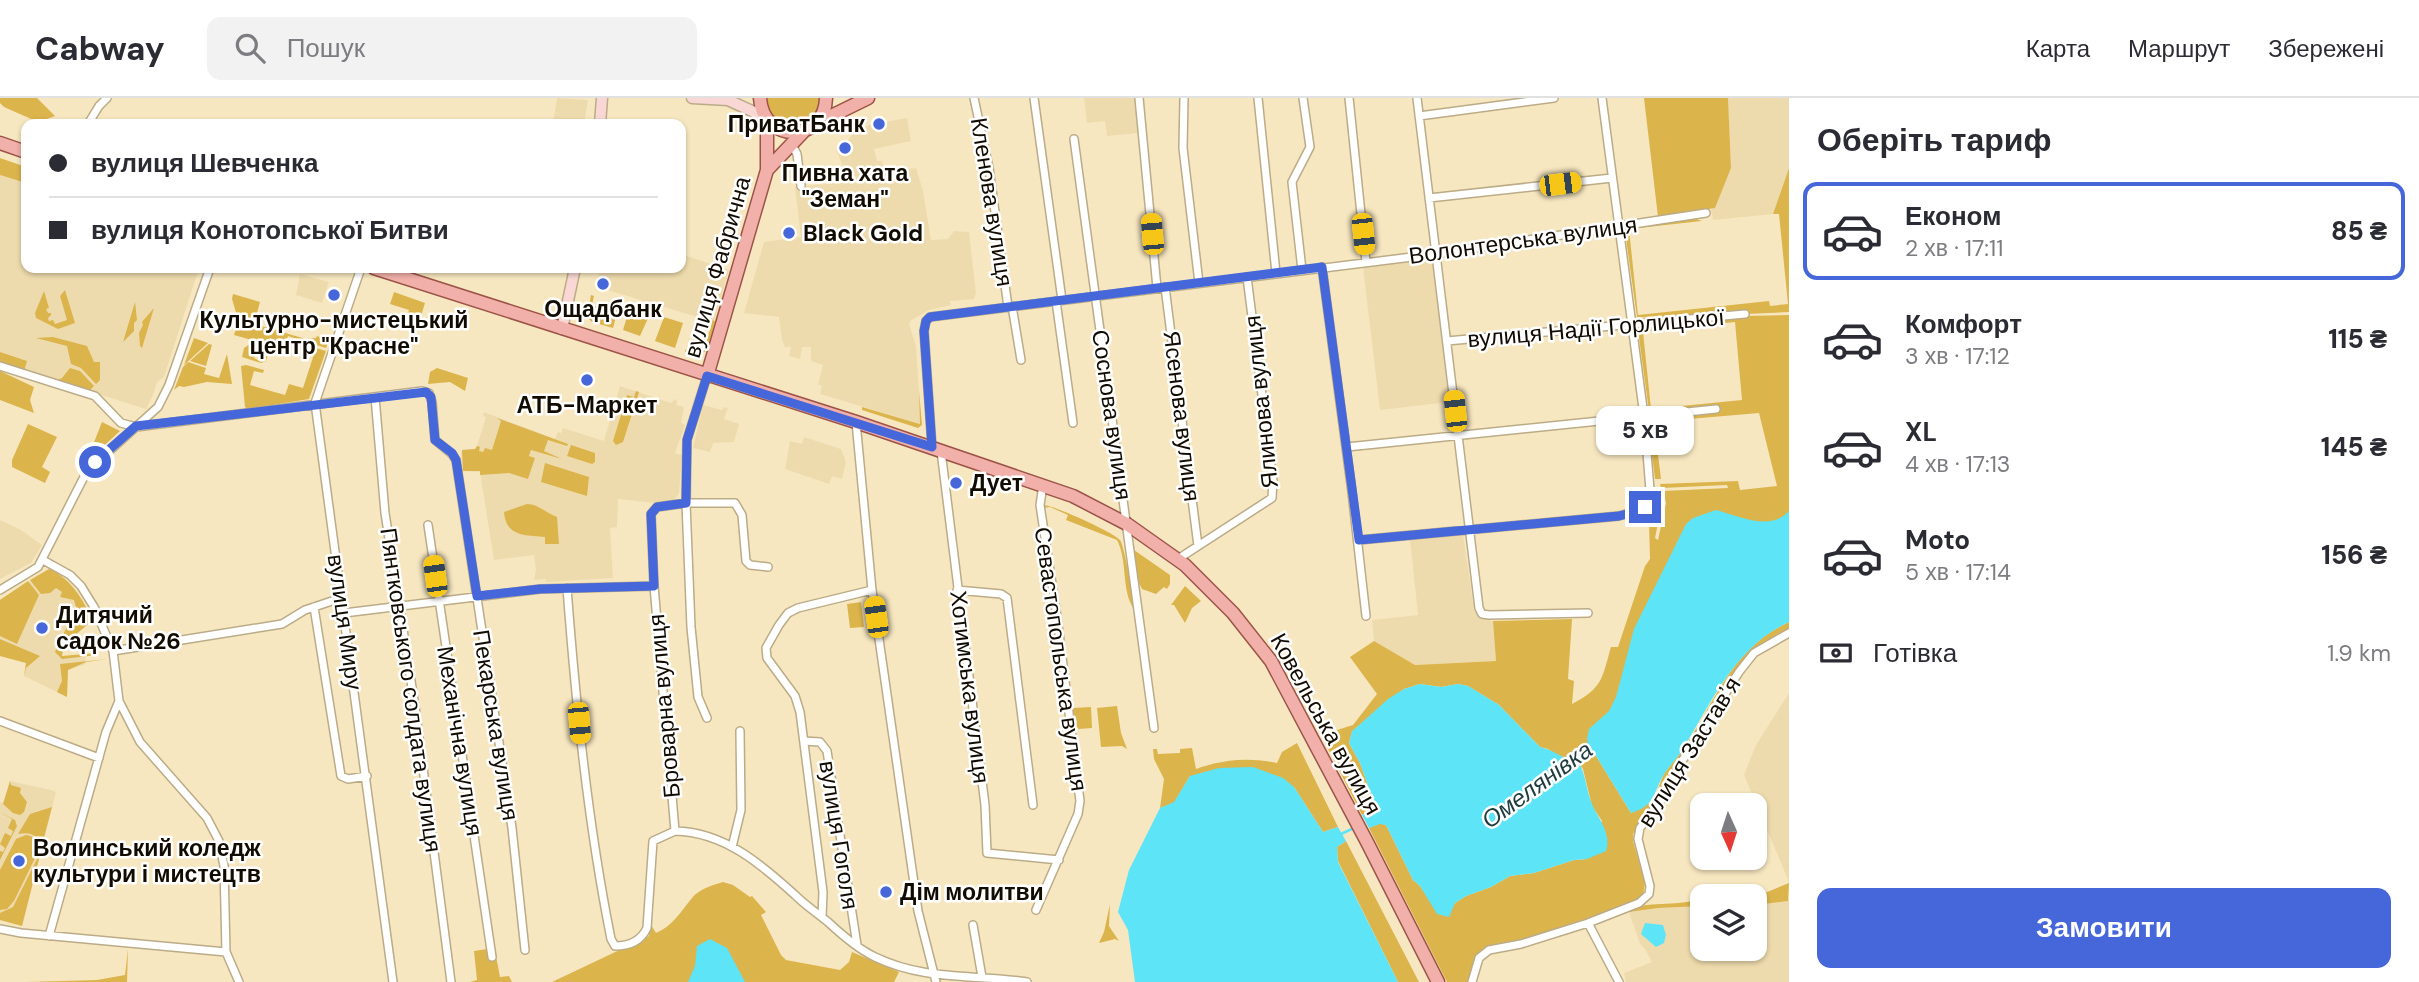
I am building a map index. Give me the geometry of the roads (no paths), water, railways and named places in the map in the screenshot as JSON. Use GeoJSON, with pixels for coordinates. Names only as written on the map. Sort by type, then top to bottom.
{"type":"FeatureCollection","features":[{"type":"Feature","properties":{"kind":"main road"},"geometry":{"type":"LineString","coordinates":[[600,119],[602,98]]}},
{"type":"Feature","properties":{"kind":"main road"},"geometry":{"type":"LineString","coordinates":[[692,98],[730,99],[784,131],[804,131]]}},
{"type":"Feature","properties":{"kind":"main road","name":"вулиця Фабрична"},"geometry":{"type":"LineString","coordinates":[[707,376],[767,170],[766,118],[761,98]]}},
{"type":"Feature","properties":{"kind":"main road"},"geometry":{"type":"LineString","coordinates":[[817,123],[823,113],[826,98]]}},
{"type":"Feature","properties":{"kind":"main road","name":"вулиця Фабрична"},"geometry":{"type":"LineString","coordinates":[[767,170],[804,131],[868,98]]}},
{"type":"Feature","properties":{"kind":"main road"},"geometry":{"type":"LineString","coordinates":[[0,143],[21,150]]}},
{"type":"Feature","properties":{"kind":"main road","name":"Ковельська вулиця"},"geometry":{"type":"LineString","coordinates":[[389,273],[1043,484],[1127,524],[1198,576],[1233,613],[1271,661],[1351,810],[1438,982]]}},
{"type":"Feature","properties":{"kind":"main road"},"geometry":{"type":"LineString","coordinates":[[562,329],[574,273]]}},
{"type":"Feature","properties":{"kind":"street"},"geometry":{"type":"LineString","coordinates":[[91,119],[107,98]]}},
{"type":"Feature","properties":{"kind":"street","name":"Кленова вулиця"},"geometry":{"type":"LineString","coordinates":[[974,98],[991,178],[1021,360]]}},
{"type":"Feature","properties":{"kind":"street"},"geometry":{"type":"LineString","coordinates":[[1034,98],[1073,423]]}},
{"type":"Feature","properties":{"kind":"street","name":"Ясенова вулиця"},"geometry":{"type":"LineString","coordinates":[[1139,98],[1161,288],[1198,546]]}},
{"type":"Feature","properties":{"kind":"street"},"geometry":{"type":"LineString","coordinates":[[1184,98],[1183,148],[1199,283]]}},
{"type":"Feature","properties":{"kind":"street"},"geometry":{"type":"LineString","coordinates":[[1258,98],[1276,273]]}},
{"type":"Feature","properties":{"kind":"street"},"geometry":{"type":"LineString","coordinates":[[1302,270],[1292,182],[1310,147],[1303,98]]}},
{"type":"Feature","properties":{"kind":"street"},"geometry":{"type":"LineString","coordinates":[[1349,98],[1366,262]]}},
{"type":"Feature","properties":{"kind":"street"},"geometry":{"type":"LineString","coordinates":[[1417,98],[1479,608],[1482,614],[1500,616],[1588,613]]}},
{"type":"Feature","properties":{"kind":"street"},"geometry":{"type":"LineString","coordinates":[[1419,116],[1554,98]]}},
{"type":"Feature","properties":{"kind":"street"},"geometry":{"type":"LineString","coordinates":[[1359,540],[1619,516],[1639,511],[1649,500],[1644,416],[1602,98]]}},
{"type":"Feature","properties":{"kind":"street","name":"Соснова вулиця"},"geometry":{"type":"LineString","coordinates":[[1074,139],[1154,728]]}},
{"type":"Feature","properties":{"kind":"street"},"geometry":{"type":"LineString","coordinates":[[792,145],[797,154],[801,186]]}},
{"type":"Feature","properties":{"kind":"street"},"geometry":{"type":"LineString","coordinates":[[1429,198],[1612,178]]}},
{"type":"Feature","properties":{"kind":"street","name":"Волонтерська вулиця"},"geometry":{"type":"LineString","coordinates":[[937,448],[924,331],[926,321],[936,315],[1436,254],[1706,214]]}},
{"type":"Feature","properties":{"kind":"street"},"geometry":{"type":"LineString","coordinates":[[1322,267],[1359,540],[1366,616]]}},
{"type":"Feature","properties":{"kind":"street"},"geometry":{"type":"LineString","coordinates":[[0,590],[38,567],[88,471],[158,407],[208,273]]}},
{"type":"Feature","properties":{"kind":"street","name":"вулиця Миру"},"geometry":{"type":"LineString","coordinates":[[359,273],[315,404],[393,982]]}},
{"type":"Feature","properties":{"kind":"street","name":"Ялинова вулиця"},"geometry":{"type":"LineString","coordinates":[[1178,559],[1272,499],[1273,481],[1247,277]]}},
{"type":"Feature","properties":{"kind":"street","name":"вулиця Надії Горлицької"},"geometry":{"type":"LineString","coordinates":[[1447,341],[1745,314]]}},
{"type":"Feature","properties":{"kind":"street"},"geometry":{"type":"LineString","coordinates":[[0,366],[95,396],[121,423],[136,426],[375,397]]}},
{"type":"Feature","properties":{"kind":"street"},"geometry":{"type":"LineString","coordinates":[[707,376],[687,440],[686,503],[691,627],[698,697],[707,718]]}},
{"type":"Feature","properties":{"kind":"street","name":"Пекарська вулиця"},"geometry":{"type":"LineString","coordinates":[[375,397],[429,393],[435,440],[452,453],[456,460],[512,828],[525,950]]}},
{"type":"Feature","properties":{"kind":"street","name":"Пянтковського солдата вулиця"},"geometry":{"type":"LineString","coordinates":[[375,397],[383,494],[451,982]]}},
{"type":"Feature","properties":{"kind":"street"},"geometry":{"type":"LineString","coordinates":[[1347,447],[1716,409]]}},
{"type":"Feature","properties":{"kind":"street"},"geometry":{"type":"LineString","coordinates":[[856,422],[872,590],[918,911],[934,979]]}},
{"type":"Feature","properties":{"kind":"street","name":"Хотимська вулиця"},"geometry":{"type":"LineString","coordinates":[[937,448],[985,805],[987,853],[1059,860]]}},
{"type":"Feature","properties":{"kind":"street","name":"Севастопольська вулиця"},"geometry":{"type":"LineString","coordinates":[[1036,910],[1079,814],[1080,793],[1040,505],[1043,484]]}},
{"type":"Feature","properties":{"kind":"street"},"geometry":{"type":"LineString","coordinates":[[686,503],[736,503],[742,515],[746,561],[750,565],[768,567]]}},
{"type":"Feature","properties":{"kind":"street","name":"Броварна вулиця"},"geometry":{"type":"LineString","coordinates":[[567,588],[584,773],[610,936],[615,946],[636,941],[645,932],[652,843],[675,831],[654,586],[651,514],[657,507],[686,503]]}},
{"type":"Feature","properties":{"kind":"street","name":"Механічна вулиця"},"geometry":{"type":"LineString","coordinates":[[428,526],[492,957]]}},
{"type":"Feature","properties":{"kind":"street"},"geometry":{"type":"LineString","coordinates":[[43,560],[61,569],[81,586],[94,607],[113,651],[119,701],[140,742],[207,818],[219,841],[224,866],[226,952],[239,982]]}},
{"type":"Feature","properties":{"kind":"street"},"geometry":{"type":"LineString","coordinates":[[344,613],[567,588],[654,586]]}},
{"type":"Feature","properties":{"kind":"street"},"geometry":{"type":"LineString","coordinates":[[822,917],[824,892],[797,701],[768,661],[766,646],[792,610],[872,590]]}},
{"type":"Feature","properties":{"kind":"street"},"geometry":{"type":"LineString","coordinates":[[957,590],[1002,594],[1007,598],[1033,805]]}},
{"type":"Feature","properties":{"kind":"street"},"geometry":{"type":"LineString","coordinates":[[113,651],[282,624],[314,607],[341,598]]}},
{"type":"Feature","properties":{"kind":"street"},"geometry":{"type":"LineString","coordinates":[[314,607],[341,776],[348,779],[367,776]]}},
{"type":"Feature","properties":{"kind":"street","name":"вулиця Заставʼя"},"geometry":{"type":"LineString","coordinates":[[1472,982],[1479,958],[1489,950],[1521,944],[1588,923],[1639,903],[1649,894],[1649,875],[1638,839],[1640,828],[1664,796],[1677,769],[1739,672],[1754,653],[1789,633]]}},
{"type":"Feature","properties":{"kind":"street"},"geometry":{"type":"LineString","coordinates":[[49,936],[106,732],[119,701]]}},
{"type":"Feature","properties":{"kind":"street"},"geometry":{"type":"LineString","coordinates":[[0,721],[99,758]]}},
{"type":"Feature","properties":{"kind":"street"},"geometry":{"type":"LineString","coordinates":[[732,846],[741,810],[740,731]]}},
{"type":"Feature","properties":{"kind":"street","name":"вулиця Гоголя"},"geometry":{"type":"LineString","coordinates":[[804,741],[820,742],[827,751],[857,946]]}},
{"type":"Feature","properties":{"kind":"street"},"geometry":{"type":"LineString","coordinates":[[675,831],[708,836],[732,846],[771,871],[857,946],[900,968],[934,979],[982,976],[1027,982]]}},
{"type":"Feature","properties":{"kind":"street"},"geometry":{"type":"LineString","coordinates":[[1588,923],[1619,982]]}},
{"type":"Feature","properties":{"kind":"street"},"geometry":{"type":"LineString","coordinates":[[973,925],[982,976]]}},
{"type":"Feature","properties":{"kind":"street"},"geometry":{"type":"LineString","coordinates":[[0,929],[226,952]]}},
{"type":"Feature","properties":{"kind":"water"},"geometry":{"type":"Polygon","coordinates":[[[1716,510],[1754,521],[1773,521],[1789,511],[1789,622],[1755,645],[1728,674],[1645,807],[1631,813],[1593,751],[1578,761],[1592,804],[1606,832],[1606,851],[1534,873],[1510,876],[1455,903],[1449,917],[1437,914],[1420,886],[1413,880],[1386,825],[1369,828],[1362,815],[1373,810],[1375,805],[1360,763],[1349,743],[1352,731],[1388,699],[1404,689],[1420,684],[1441,687],[1458,684],[1468,686],[1499,705],[1540,747],[1563,757],[1578,751],[1588,744],[1589,729],[1609,711],[1616,697],[1634,629],[1686,524],[1693,518],[1716,510]]]}},
{"type":"Feature","properties":{"kind":"water"},"geometry":{"type":"Polygon","coordinates":[[[1253,767],[1283,778],[1294,787],[1323,832],[1338,827],[1346,841],[1337,847],[1338,862],[1398,982],[1135,982],[1128,930],[1118,912],[1129,870],[1160,808],[1174,802],[1190,776],[1219,768],[1253,767]]]}},
{"type":"Feature","properties":{"kind":"water"},"geometry":{"type":"Polygon","coordinates":[[[1645,923],[1663,925],[1666,935],[1664,943],[1656,947],[1641,934],[1645,923]]]}},
{"type":"Feature","properties":{"kind":"water"},"geometry":{"type":"Polygon","coordinates":[[[710,939],[727,948],[745,982],[688,982],[695,966],[697,946],[710,939]]]}},
{"type":"Feature","properties":{"kind":"waterway","name":"Омелянівка"},"geometry":{"type":"LineString","coordinates":[[1341,834],[1354,828]]}},
{"type":"Feature","properties":{"kind":"place","name":"ПриватБанк"},"geometry":{"type":"Point","coordinates":[879,124]}},
{"type":"Feature","properties":{"kind":"place","name":"Пивна хата \"Земан\""},"geometry":{"type":"Point","coordinates":[845,148]}},
{"type":"Feature","properties":{"kind":"place","name":"Black Gold"},"geometry":{"type":"Point","coordinates":[789,233]}},
{"type":"Feature","properties":{"kind":"place","name":"Ощадбанк"},"geometry":{"type":"Point","coordinates":[603,284]}},
{"type":"Feature","properties":{"kind":"place","name":"Культурно-мистецький центр \"Красне\""},"geometry":{"type":"Point","coordinates":[334,295]}},
{"type":"Feature","properties":{"kind":"place","name":"АТБ-Маркет"},"geometry":{"type":"Point","coordinates":[587,380]}},
{"type":"Feature","properties":{"kind":"place","name":"Дует"},"geometry":{"type":"Point","coordinates":[956,483]}},
{"type":"Feature","properties":{"kind":"place","name":"Дитячий садок №26"},"geometry":{"type":"Point","coordinates":[42,628]}},
{"type":"Feature","properties":{"kind":"place","name":"Волинський коледж культури і мистецтв"},"geometry":{"type":"Point","coordinates":[19,861]}},
{"type":"Feature","properties":{"kind":"place","name":"Дім молитви"},"geometry":{"type":"Point","coordinates":[886,892]}}]}
